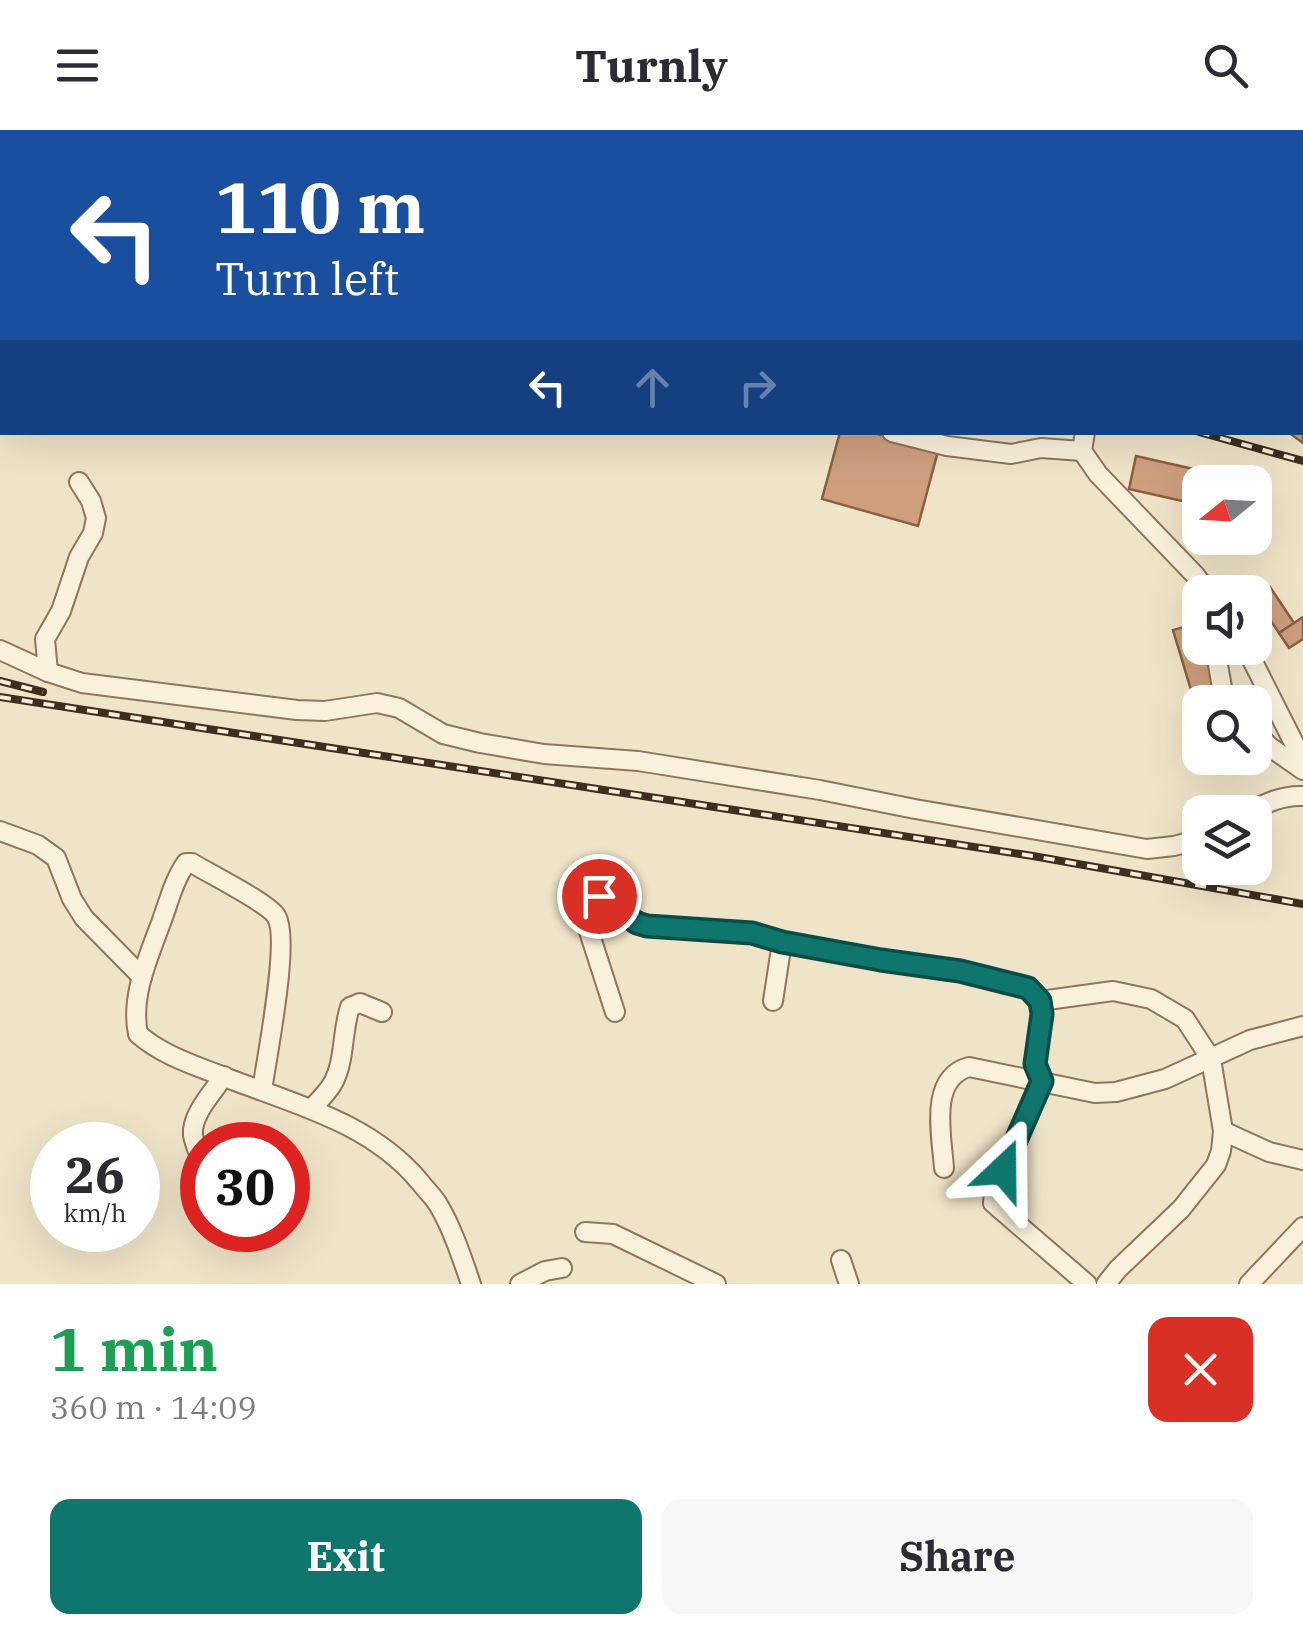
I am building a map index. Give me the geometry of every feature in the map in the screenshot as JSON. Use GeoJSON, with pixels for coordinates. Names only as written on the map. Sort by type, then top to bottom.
{"type":"FeatureCollection","features":[{"type":"Feature","properties":{"kind":"street"},"geometry":{"type":"LineString","coordinates":[[904,435],[947,446],[1011,454],[1084,442],[1098,474],[1194,575]]}},
{"type":"Feature","properties":{"kind":"street"},"geometry":{"type":"LineString","coordinates":[[48,672],[46,640],[96,518],[79,482]]}},
{"type":"Feature","properties":{"kind":"street"},"geometry":{"type":"LineString","coordinates":[[0,650],[82,683],[297,710],[377,703],[398,708],[443,734],[480,744],[544,754],[638,761],[1147,849],[1182,844]]}},
{"type":"Feature","properties":{"kind":"street"},"geometry":{"type":"LineString","coordinates":[[1255,665],[1303,761]]}},
{"type":"Feature","properties":{"kind":"street"},"geometry":{"type":"LineString","coordinates":[[1272,747],[1303,770]]}},
{"type":"Feature","properties":{"kind":"street"},"geometry":{"type":"LineString","coordinates":[[1272,802],[1303,796]]}},
{"type":"Feature","properties":{"kind":"street"},"geometry":{"type":"LineString","coordinates":[[0,831],[56,858],[84,918],[142,977]]}},
{"type":"Feature","properties":{"kind":"street"},"geometry":{"type":"LineString","coordinates":[[262,1091],[280,966],[281,930],[275,914],[186,863],[176,879],[142,977],[138,1034],[167,1053],[262,1091],[312,1108],[356,1128],[404,1162],[438,1204],[471,1284]]}},
{"type":"Feature","properties":{"kind":"street"},"geometry":{"type":"LineString","coordinates":[[615,1012],[583,914],[584,902],[590,897],[599,896],[647,926],[752,933],[782,942],[960,971],[1028,988],[1040,1001],[1042,1014],[1035,1064],[1042,1081],[994,1192],[993,1203],[1087,1284]]}},
{"type":"Feature","properties":{"kind":"street"},"geometry":{"type":"LineString","coordinates":[[773,1000],[782,942]]}},
{"type":"Feature","properties":{"kind":"street"},"geometry":{"type":"LineString","coordinates":[[1040,1001],[1112,991],[1152,1000],[1184,1019],[1210,1059],[1223,1131],[1216,1165],[1181,1209],[1106,1284]]}},
{"type":"Feature","properties":{"kind":"street"},"geometry":{"type":"LineString","coordinates":[[312,1108],[334,1081],[350,1007],[360,1003],[382,1012]]}},
{"type":"Feature","properties":{"kind":"street"},"geometry":{"type":"LineString","coordinates":[[944,1168],[941,1101],[946,1085],[960,1069],[970,1067],[1095,1094],[1116,1092],[1165,1078],[1250,1040],[1303,1026]]}},
{"type":"Feature","properties":{"kind":"street"},"geometry":{"type":"LineString","coordinates":[[195,1122],[224,1076]]}},
{"type":"Feature","properties":{"kind":"street"},"geometry":{"type":"LineString","coordinates":[[1223,1131],[1269,1152],[1303,1160]]}},
{"type":"Feature","properties":{"kind":"street"},"geometry":{"type":"LineString","coordinates":[[1248,1284],[1303,1227]]}},
{"type":"Feature","properties":{"kind":"street"},"geometry":{"type":"LineString","coordinates":[[586,1232],[613,1234],[716,1284]]}},
{"type":"Feature","properties":{"kind":"street"},"geometry":{"type":"LineString","coordinates":[[842,1260],[849,1284]]}},
{"type":"Feature","properties":{"kind":"street"},"geometry":{"type":"LineString","coordinates":[[520,1284],[545,1271],[562,1268]]}},
{"type":"Feature","properties":{"kind":"building"},"geometry":{"type":"Polygon","coordinates":[[[839,435],[882,435],[938,451],[918,526],[822,499],[839,435]]]}},
{"type":"Feature","properties":{"kind":"building"},"geometry":{"type":"Polygon","coordinates":[[[1136,456],[1182,466],[1182,501],[1129,489],[1136,456]]]}},
{"type":"Feature","properties":{"kind":"building"},"geometry":{"type":"Polygon","coordinates":[[[1272,590],[1294,623],[1279,633],[1272,622],[1272,590]]]}},
{"type":"Feature","properties":{"kind":"building"},"geometry":{"type":"Polygon","coordinates":[[[1303,617],[1303,639],[1289,648],[1279,633],[1303,617]]]}},
{"type":"Feature","properties":{"kind":"building"},"geometry":{"type":"Polygon","coordinates":[[[1182,627],[1182,660],[1173,630],[1182,627]]]}},
{"type":"Feature","properties":{"kind":"building"},"geometry":{"type":"Polygon","coordinates":[[[1184,665],[1210,665],[1216,685],[1190,685],[1184,665]]]}},
{"type":"Feature","properties":{"kind":"railway"},"geometry":{"type":"LineString","coordinates":[[1210,435],[1303,461]]}},
{"type":"Feature","properties":{"kind":"railway"},"geometry":{"type":"LineString","coordinates":[[0,681],[43,692]]}},
{"type":"Feature","properties":{"kind":"railway"},"geometry":{"type":"LineString","coordinates":[[0,697],[1033,856],[1303,904]]}},
{"type":"Feature","properties":{"kind":"route"},"geometry":{"type":"LineString","coordinates":[[599,896],[647,926],[752,933],[782,942],[960,971],[1028,988],[1040,1001],[1042,1014],[1035,1064],[1042,1081],[1003,1170]]}}]}
